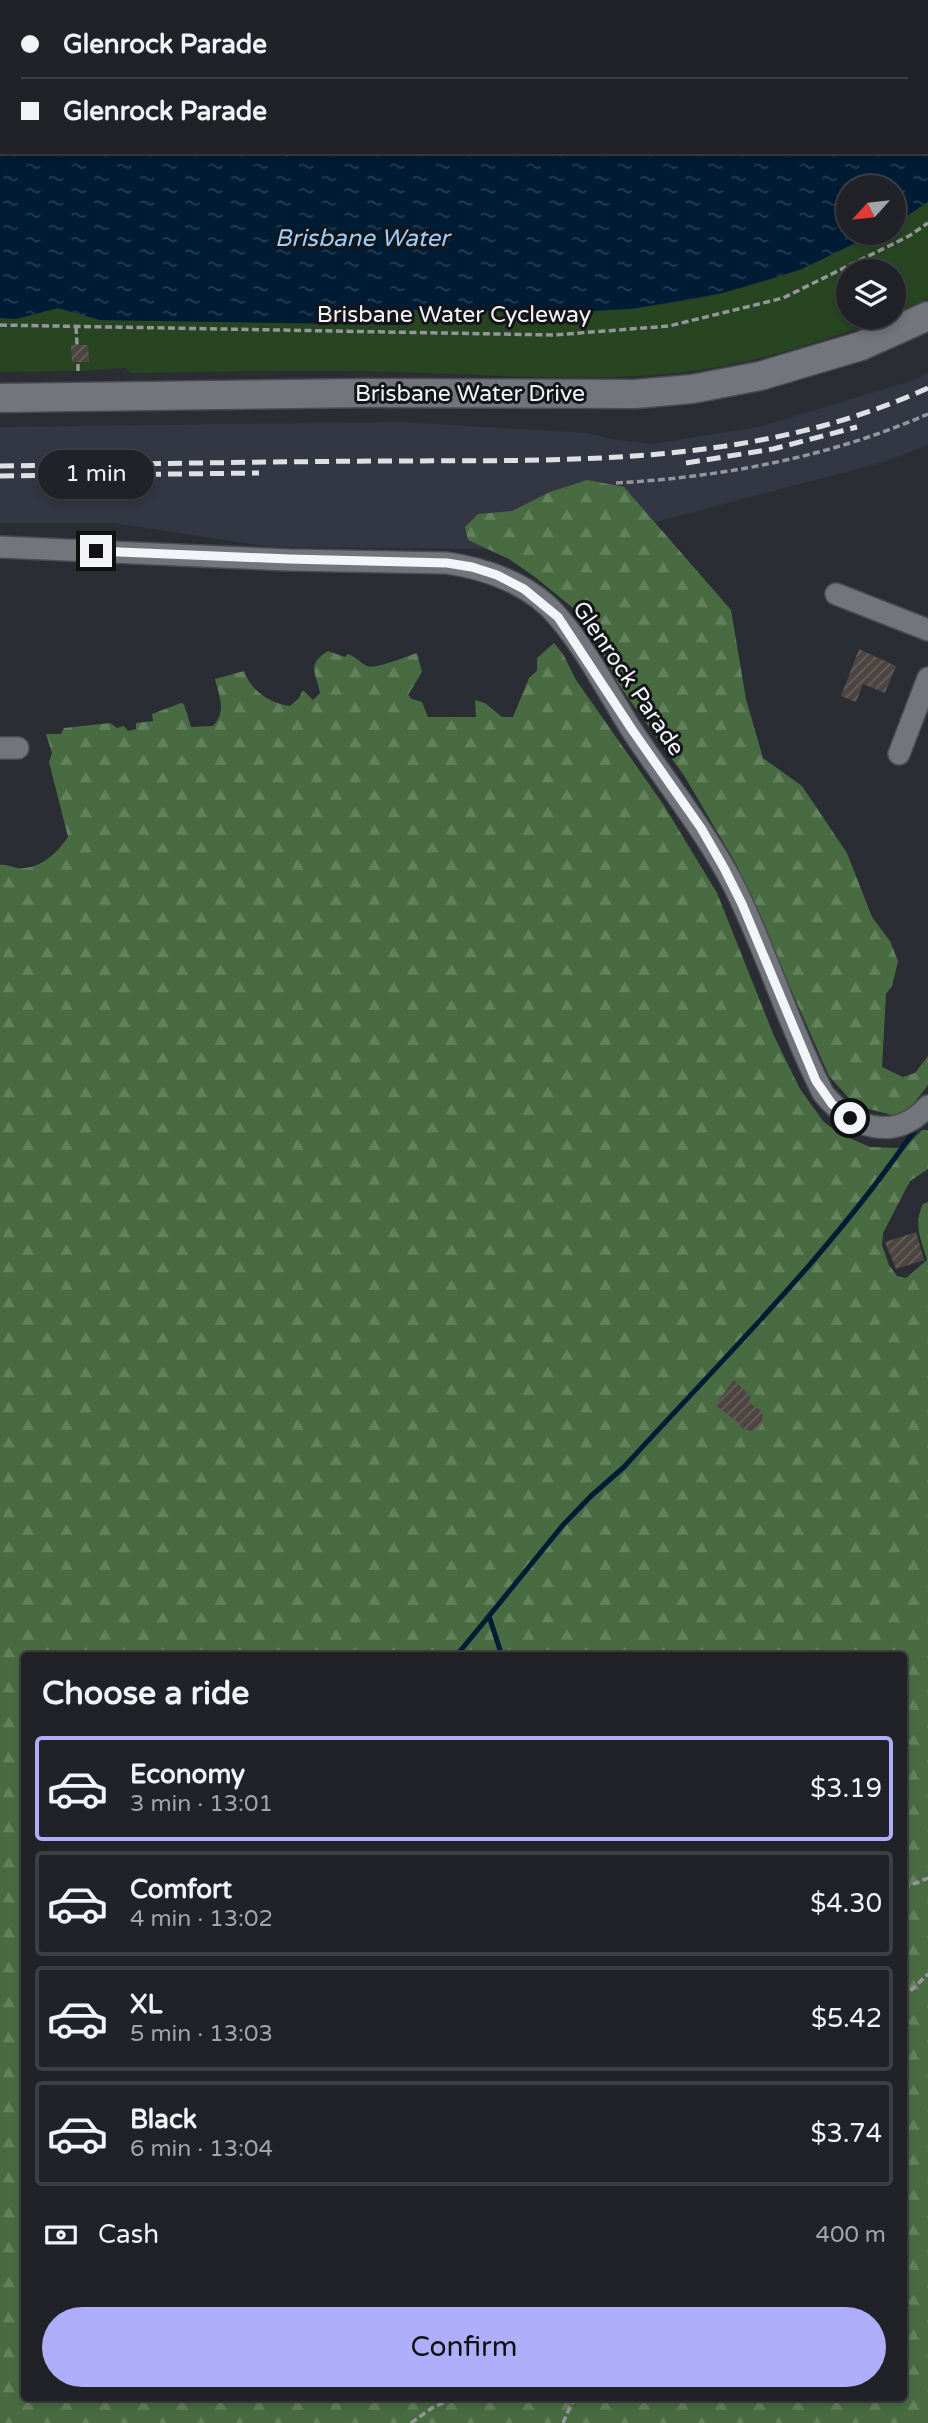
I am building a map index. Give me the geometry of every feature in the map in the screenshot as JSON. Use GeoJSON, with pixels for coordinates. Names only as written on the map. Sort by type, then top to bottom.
{"type":"FeatureCollection","features":[{"type":"Feature","properties":{"kind":"main road","name":"Brisbane Water Drive"},"geometry":{"type":"LineString","coordinates":[[0,398],[368,393],[635,394],[692,389],[760,376],[861,346],[928,316]]}},
{"type":"Feature","properties":{"kind":"street","name":"Glenrock Parade"},"geometry":{"type":"LineString","coordinates":[[0,547],[447,563],[497,575],[524,589],[558,617],[701,828],[738,895],[804,1055],[823,1093],[840,1111],[869,1126],[890,1128],[908,1122],[928,1106]]}},
{"type":"Feature","properties":{"kind":"street"},"geometry":{"type":"LineString","coordinates":[[836,594],[928,630]]}},
{"type":"Feature","properties":{"kind":"street"},"geometry":{"type":"LineString","coordinates":[[899,754],[928,678]]}},
{"type":"Feature","properties":{"kind":"path","name":"Brisbane Water Cycleway"},"geometry":{"type":"LineString","coordinates":[[0,325],[554,335],[669,326],[783,298],[909,236],[928,223]]}},
{"type":"Feature","properties":{"kind":"path"},"geometry":{"type":"LineString","coordinates":[[76,327],[77,345]]}},
{"type":"Feature","properties":{"kind":"path"},"geometry":{"type":"LineString","coordinates":[[78,362],[78,371]]}},
{"type":"Feature","properties":{"kind":"path"},"geometry":{"type":"LineString","coordinates":[[616,483],[672,480],[776,462],[846,445],[928,414]]}},
{"type":"Feature","properties":{"kind":"path"},"geometry":{"type":"LineString","coordinates":[[907,1886],[928,1878]]}},
{"type":"Feature","properties":{"kind":"path"},"geometry":{"type":"LineString","coordinates":[[907,1994],[928,1974]]}},
{"type":"Feature","properties":{"kind":"path"},"geometry":{"type":"LineString","coordinates":[[411,2423],[447,2401]]}},
{"type":"Feature","properties":{"kind":"path"},"geometry":{"type":"LineString","coordinates":[[563,2423],[573,2401]]}},
{"type":"Feature","properties":{"kind":"shaded area"},"geometry":{"type":"Polygon","coordinates":[[[928,373],[928,445],[884,462],[659,521],[488,549],[271,547],[113,523],[0,523],[0,427],[401,422],[588,433],[652,444],[763,426],[914,380],[928,373]]]}},
{"type":"Feature","properties":{"kind":"green space"},"geometry":{"type":"Polygon","coordinates":[[[928,202],[928,298],[906,309],[906,259],[836,259],[836,329],[856,329],[731,365],[669,374],[593,377],[334,371],[132,373],[125,368],[0,372],[0,318],[16,319],[58,308],[100,320],[404,325],[412,310],[569,312],[648,306],[687,301],[773,279],[813,264],[850,245],[906,245],[906,216],[928,202]]]}},
{"type":"Feature","properties":{"kind":"green space"},"geometry":{"type":"Polygon","coordinates":[[[587,480],[624,487],[731,610],[746,699],[763,758],[802,786],[847,853],[872,917],[890,941],[898,961],[892,986],[886,994],[882,1067],[903,1077],[915,1073],[928,1056],[928,1085],[907,1112],[895,1116],[855,1105],[829,1076],[736,864],[685,777],[619,685],[584,617],[509,559],[468,540],[465,527],[478,514],[512,511],[550,492],[587,480]]]}},
{"type":"Feature","properties":{"kind":"green space"},"geometry":{"type":"Polygon","coordinates":[[[554,643],[563,654],[576,680],[663,804],[717,893],[774,1036],[800,1089],[823,1121],[838,1133],[870,1147],[897,1148],[907,1145],[922,1130],[928,1130],[928,1169],[910,1181],[883,1233],[882,1245],[889,1265],[897,1276],[906,1278],[927,1260],[918,1225],[923,1204],[928,1202],[928,2423],[0,2423],[0,865],[25,868],[40,864],[53,855],[68,837],[49,762],[52,753],[46,734],[61,734],[64,728],[110,723],[117,728],[124,726],[128,731],[136,729],[136,723],[153,721],[152,714],[181,703],[184,704],[191,727],[213,726],[221,709],[215,679],[244,671],[256,690],[275,702],[290,706],[303,690],[313,700],[320,693],[315,665],[328,651],[345,657],[348,654],[371,667],[417,653],[422,672],[408,695],[422,702],[428,717],[476,717],[475,700],[485,703],[502,717],[513,717],[529,678],[537,671],[537,658],[554,643]]]}},
{"type":"Feature","properties":{"kind":"water","name":"Brisbane Water"},"geometry":{"type":"Polygon","coordinates":[[[0,154],[928,154],[928,202],[906,216],[906,175],[836,175],[836,245],[851,245],[802,269],[723,293],[631,309],[569,312],[412,310],[404,325],[100,320],[58,308],[16,319],[0,318],[0,154]]]}},
{"type":"Feature","properties":{"kind":"building"},"geometry":{"type":"Polygon","coordinates":[[[71,345],[88,345],[89,362],[72,362],[71,345]]]}},
{"type":"Feature","properties":{"kind":"building"},"geometry":{"type":"Polygon","coordinates":[[[859,649],[896,666],[885,693],[863,684],[856,702],[841,696],[859,649]]]}},
{"type":"Feature","properties":{"kind":"building"},"geometry":{"type":"Polygon","coordinates":[[[916,1232],[924,1260],[896,1269],[885,1242],[916,1232]]]}},
{"type":"Feature","properties":{"kind":"building"},"geometry":{"type":"Polygon","coordinates":[[[734,1380],[751,1397],[748,1402],[762,1411],[763,1422],[757,1429],[751,1431],[742,1428],[715,1405],[734,1380]]]}},
{"type":"Feature","properties":{"kind":"waterway"},"geometry":{"type":"LineString","coordinates":[[501,1652],[489,1616],[563,1525],[624,1467],[815,1259],[851,1216],[918,1125]]}},
{"type":"Feature","properties":{"kind":"waterway"},"geometry":{"type":"LineString","coordinates":[[459,1652],[489,1616]]}},
{"type":"Feature","properties":{"kind":"railway"},"geometry":{"type":"LineString","coordinates":[[0,466],[587,459],[657,454],[726,446],[794,433],[862,414],[928,388]]}},
{"type":"Feature","properties":{"kind":"railway"},"geometry":{"type":"LineString","coordinates":[[686,463],[773,449],[857,427]]}},
{"type":"Feature","properties":{"kind":"railway"},"geometry":{"type":"LineString","coordinates":[[0,476],[259,473]]}},
{"type":"Feature","properties":{"kind":"route"},"geometry":{"type":"LineString","coordinates":[[96,551],[447,563],[497,575],[524,589],[558,617],[701,828],[742,904],[816,1081],[832,1104],[850,1118]]}}]}
